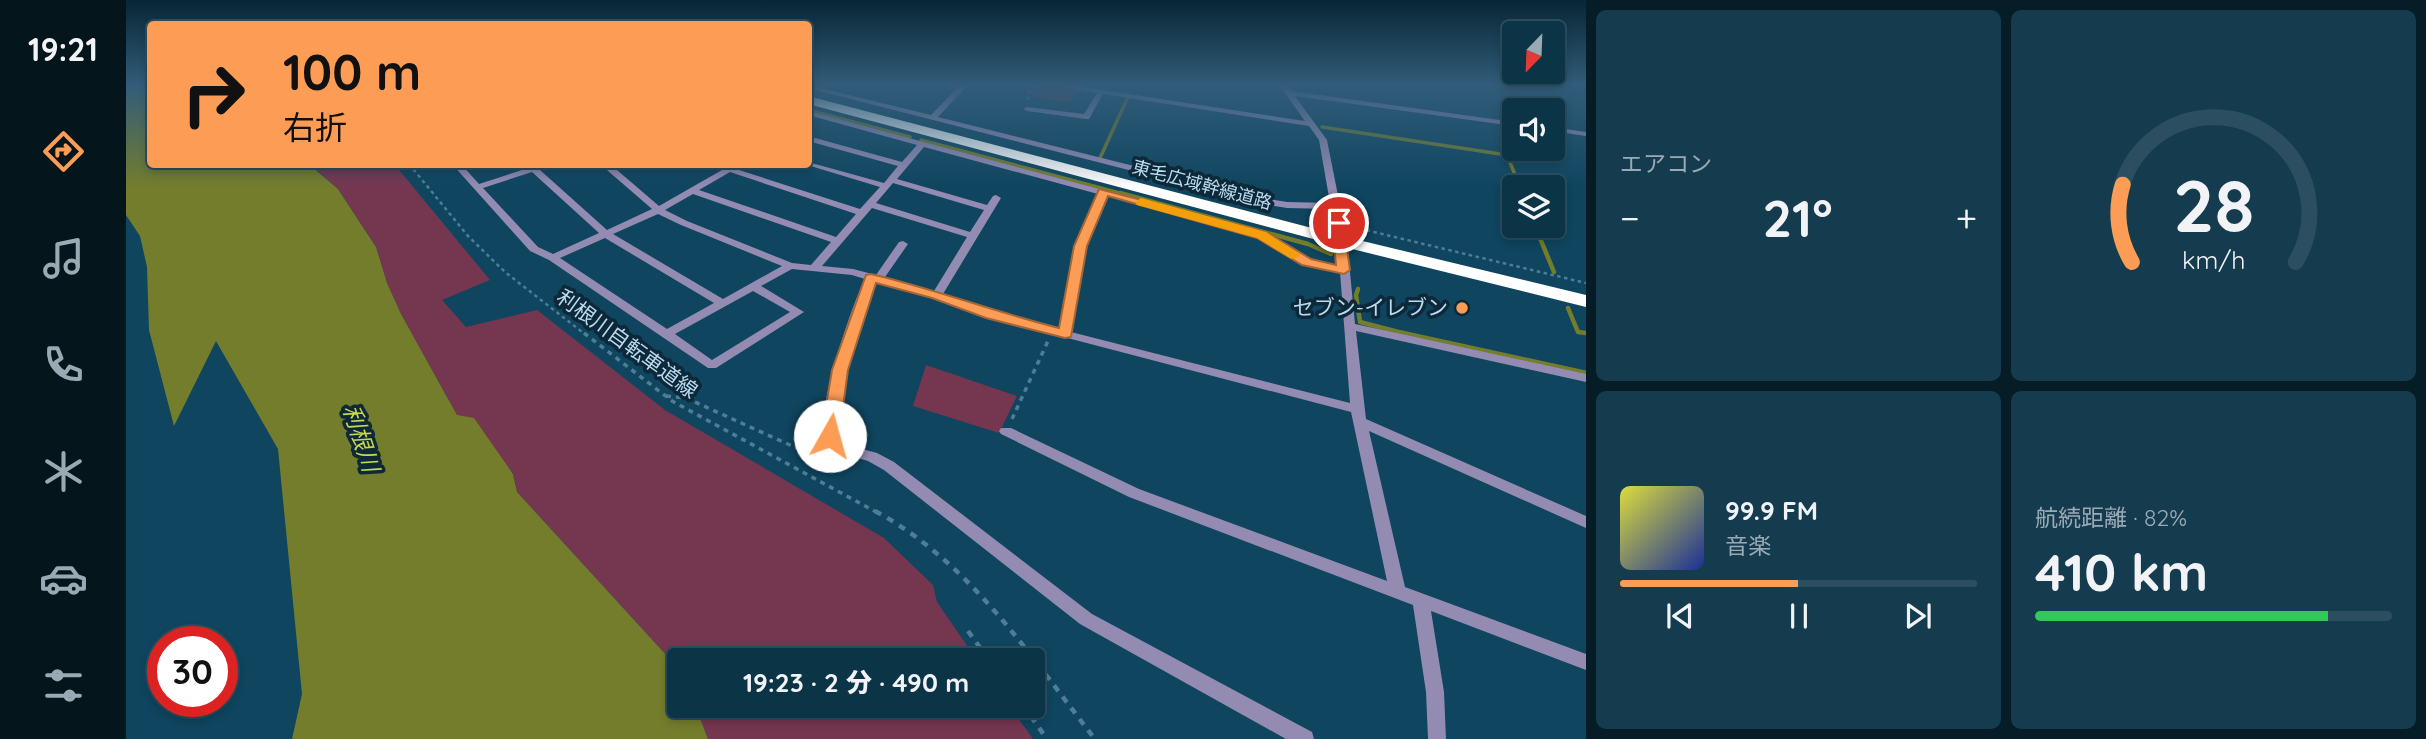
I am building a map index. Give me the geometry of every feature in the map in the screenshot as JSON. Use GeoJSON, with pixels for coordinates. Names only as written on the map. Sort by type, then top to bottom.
{"type":"FeatureCollection","features":[{"type":"Feature","properties":{"kind":"highway","name":"東毛広域幹線道路"},"geometry":{"type":"LineString","coordinates":[[887,119],[1586,290]]}},
{"type":"Feature","properties":{"kind":"highway","name":"東毛広域幹線道路"},"geometry":{"type":"LineString","coordinates":[[906,119],[1344,233],[1586,302]]}},
{"type":"Feature","properties":{"kind":"street"},"geometry":{"type":"LineString","coordinates":[[832,119],[1261,235],[1306,262],[1344,270]]}},
{"type":"Feature","properties":{"kind":"street"},"geometry":{"type":"LineString","coordinates":[[938,119],[1262,201],[1287,205],[1336,206]]}},
{"type":"Feature","properties":{"kind":"street"},"geometry":{"type":"LineString","coordinates":[[1282,119],[1311,124]]}},
{"type":"Feature","properties":{"kind":"street"},"geometry":{"type":"LineString","coordinates":[[1308,119],[1323,140],[1344,233],[1344,270],[1359,416],[1398,592]]}},
{"type":"Feature","properties":{"kind":"street"},"geometry":{"type":"LineString","coordinates":[[1481,119],[1502,122]]}},
{"type":"Feature","properties":{"kind":"street"},"geometry":{"type":"LineString","coordinates":[[1565,132],[1586,134]]}},
{"type":"Feature","properties":{"kind":"street"},"geometry":{"type":"LineString","coordinates":[[812,139],[904,165]]}},
{"type":"Feature","properties":{"kind":"street"},"geometry":{"type":"LineString","coordinates":[[815,267],[922,144]]}},
{"type":"Feature","properties":{"kind":"street"},"geometry":{"type":"LineString","coordinates":[[812,165],[989,208]]}},
{"type":"Feature","properties":{"kind":"street"},"geometry":{"type":"LineString","coordinates":[[460,168],[534,249],[553,258],[712,365],[798,312],[753,286]]}},
{"type":"Feature","properties":{"kind":"street"},"geometry":{"type":"LineString","coordinates":[[477,187],[528,168]]}},
{"type":"Feature","properties":{"kind":"street"},"geometry":{"type":"LineString","coordinates":[[532,168],[606,234],[722,303]]}},
{"type":"Feature","properties":{"kind":"street"},"geometry":{"type":"LineString","coordinates":[[609,168],[658,210],[790,266],[840,270],[875,278],[937,295],[991,315],[1359,416],[1586,522]]}},
{"type":"Feature","properties":{"kind":"street"},"geometry":{"type":"LineString","coordinates":[[553,258],[658,210],[732,168]]}},
{"type":"Feature","properties":{"kind":"street"},"geometry":{"type":"LineString","coordinates":[[737,168],[862,213]]}},
{"type":"Feature","properties":{"kind":"street"},"geometry":{"type":"LineString","coordinates":[[692,191],[838,241]]}},
{"type":"Feature","properties":{"kind":"street"},"geometry":{"type":"LineString","coordinates":[[1059,332],[1081,246],[1104,192]]}},
{"type":"Feature","properties":{"kind":"street"},"geometry":{"type":"LineString","coordinates":[[937,295],[996,198]]}},
{"type":"Feature","properties":{"kind":"street"},"geometry":{"type":"LineString","coordinates":[[870,204],[973,236]]}},
{"type":"Feature","properties":{"kind":"street"},"geometry":{"type":"LineString","coordinates":[[903,244],[875,278],[840,370],[831,420],[830,436],[835,447],[872,457],[889,466],[1086,619],[1305,739]]}},
{"type":"Feature","properties":{"kind":"street"},"geometry":{"type":"LineString","coordinates":[[665,335],[790,266]]}},
{"type":"Feature","properties":{"kind":"street"},"geometry":{"type":"LineString","coordinates":[[1350,326],[1586,378]]}},
{"type":"Feature","properties":{"kind":"street"},"geometry":{"type":"LineString","coordinates":[[1006,431],[1134,493],[1586,662]]}},
{"type":"Feature","properties":{"kind":"street"},"geometry":{"type":"LineString","coordinates":[[1421,600],[1436,692],[1437,739]]}},
{"type":"Feature","properties":{"kind":"path","name":"利根川自転車道線"},"geometry":{"type":"LineString","coordinates":[[412,168],[468,236],[499,267],[666,396],[922,539],[982,595],[1095,739]]}},
{"type":"Feature","properties":{"kind":"path"},"geometry":{"type":"LineString","coordinates":[[1344,233],[1586,283]]}},
{"type":"Feature","properties":{"kind":"path"},"geometry":{"type":"LineString","coordinates":[[1006,431],[1059,332]]}},
{"type":"Feature","properties":{"kind":"path"},"geometry":{"type":"LineString","coordinates":[[666,396],[686,398],[801,450],[825,452]]}},
{"type":"Feature","properties":{"kind":"path"},"geometry":{"type":"LineString","coordinates":[[968,631],[980,648]]}},
{"type":"Feature","properties":{"kind":"path"},"geometry":{"type":"LineString","coordinates":[[1033,718],[1048,739]]}},
{"type":"Feature","properties":{"kind":"shaded area"},"geometry":{"type":"Polygon","coordinates":[[[314,168],[397,168],[490,280],[442,300],[466,327],[537,310],[665,410],[884,538],[933,585],[937,602],[969,648],[667,648],[667,656],[517,492],[513,473],[457,415],[401,314],[387,283],[376,247],[338,189],[314,168]]]}},
{"type":"Feature","properties":{"kind":"shaded area"},"geometry":{"type":"Polygon","coordinates":[[[926,365],[1017,396],[999,433],[913,406],[926,365]]]}},
{"type":"Feature","properties":{"kind":"shaded area"},"geometry":{"type":"Polygon","coordinates":[[[700,718],[1018,718],[1033,739],[708,739],[700,718]]]}},
{"type":"Feature","properties":{"kind":"water","name":"利根川"},"geometry":{"type":"Polygon","coordinates":[[[126,119],[147,119],[147,168],[314,168],[338,189],[376,247],[387,283],[401,314],[457,415],[474,418],[513,474],[517,492],[667,656],[667,718],[700,718],[708,739],[292,739],[302,694],[278,449],[216,341],[174,426],[149,330],[147,267],[140,236],[126,215],[126,119]]]}},
{"type":"Feature","properties":{"kind":"waterway"},"geometry":{"type":"LineString","coordinates":[[844,119],[910,137]]}},
{"type":"Feature","properties":{"kind":"waterway"},"geometry":{"type":"LineString","coordinates":[[1100,158],[1118,119]]}},
{"type":"Feature","properties":{"kind":"waterway"},"geometry":{"type":"LineString","coordinates":[[1322,127],[1507,155],[1515,175]]}},
{"type":"Feature","properties":{"kind":"waterway"},"geometry":{"type":"LineString","coordinates":[[921,140],[1127,195]]}},
{"type":"Feature","properties":{"kind":"waterway"},"geometry":{"type":"LineString","coordinates":[[1120,193],[1308,244],[1331,254]]}},
{"type":"Feature","properties":{"kind":"waterway"},"geometry":{"type":"LineString","coordinates":[[1540,238],[1554,272]]}},
{"type":"Feature","properties":{"kind":"waterway"},"geometry":{"type":"LineString","coordinates":[[1358,289],[1356,295],[1360,322],[1404,333]]}},
{"type":"Feature","properties":{"kind":"waterway"},"geometry":{"type":"LineString","coordinates":[[1568,308],[1578,332],[1586,333]]}},
{"type":"Feature","properties":{"kind":"waterway"},"geometry":{"type":"LineString","coordinates":[[1404,333],[1586,373]]}},
{"type":"Feature","properties":{"kind":"waterway"},"geometry":{"type":"LineString","coordinates":[[1404,333],[1410,335]]}},
{"type":"Feature","properties":{"kind":"slow traffic"},"geometry":{"type":"LineString","coordinates":[[1141,202],[1261,235],[1272,239],[1294,255]]}},
{"type":"Feature","properties":{"kind":"place","name":"セブン-イレブン"},"geometry":{"type":"Point","coordinates":[1462,308]}},
{"type":"Feature","properties":{"kind":"route"},"geometry":{"type":"LineString","coordinates":[[830,436],[840,370],[871,278],[937,295],[991,315],[1065,334],[1081,246],[1104,192],[1261,235],[1272,239],[1306,262],[1344,270],[1339,223]]}}]}
